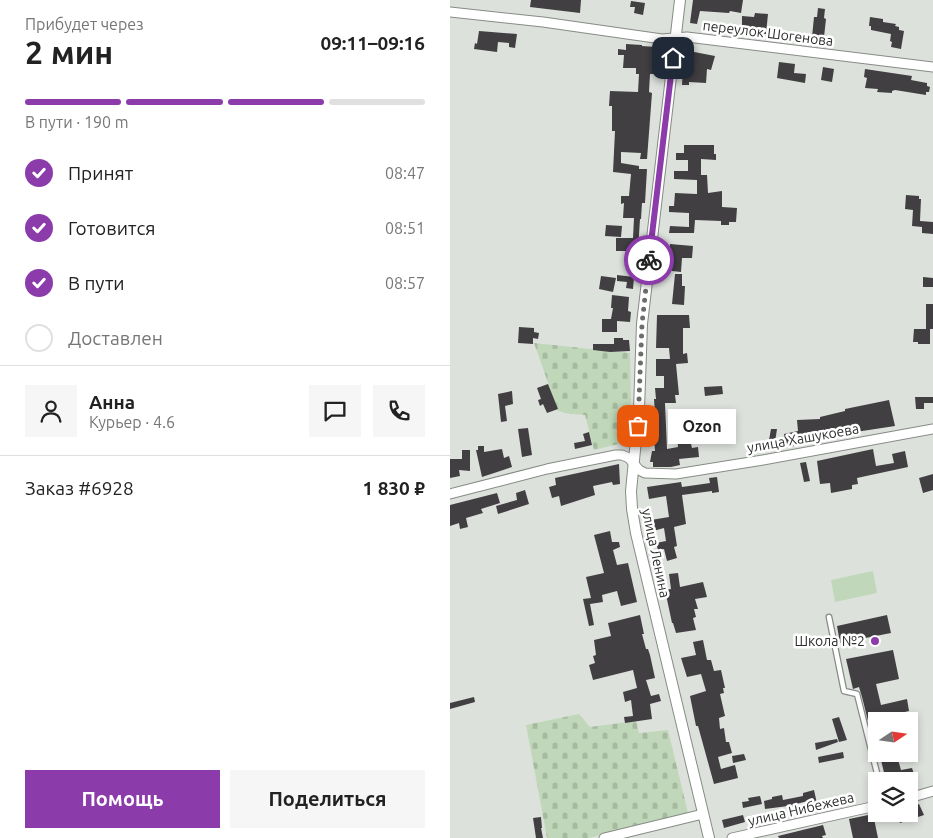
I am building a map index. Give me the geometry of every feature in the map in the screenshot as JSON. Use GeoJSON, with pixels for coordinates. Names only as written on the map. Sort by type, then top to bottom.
{"type":"FeatureCollection","features":[{"type":"Feature","properties":{"kind":"street","name":"улица Ленина"},"geometry":{"type":"LineString","coordinates":[[680,0],[642,324],[639,409],[633,465],[632,504],[636,533],[709,838]]}},
{"type":"Feature","properties":{"kind":"street","name":"переулок Шогенова"},"geometry":{"type":"LineString","coordinates":[[450,12],[543,22],[662,39],[687,37],[933,67]]}},
{"type":"Feature","properties":{"kind":"street","name":"улица Хашукоева"},"geometry":{"type":"LineString","coordinates":[[450,494],[547,469],[622,454],[645,473],[676,474],[933,429]]}},
{"type":"Feature","properties":{"kind":"street"},"geometry":{"type":"LineString","coordinates":[[918,795],[933,791]]}},
{"type":"Feature","properties":{"kind":"street","name":"улица Нибежева"},"geometry":{"type":"LineString","coordinates":[[732,838],[868,808]]}},
{"type":"Feature","properties":{"kind":"street"},"geometry":{"type":"LineString","coordinates":[[604,838],[703,814]]}},
{"type":"Feature","properties":{"kind":"lane"},"geometry":{"type":"LineString","coordinates":[[829,617],[844,691],[857,694],[877,772]]}},
{"type":"Feature","properties":{"kind":"green space"},"geometry":{"type":"Polygon","coordinates":[[[534,343],[630,353],[631,400],[626,442],[594,450],[585,415],[558,411],[534,343]]]}},
{"type":"Feature","properties":{"kind":"green space"},"geometry":{"type":"Polygon","coordinates":[[[873,571],[877,593],[835,602],[831,580],[873,571]]]}},
{"type":"Feature","properties":{"kind":"green space"},"geometry":{"type":"Polygon","coordinates":[[[579,714],[590,727],[636,721],[639,733],[668,730],[688,813],[589,838],[547,838],[526,725],[579,714]]]}},
{"type":"Feature","properties":{"kind":"building"},"geometry":{"type":"Polygon","coordinates":[[[531,0],[581,0],[580,13],[530,7],[531,0]]]}},
{"type":"Feature","properties":{"kind":"building"},"geometry":{"type":"Polygon","coordinates":[[[693,0],[743,0],[741,13],[700,11],[697,24],[690,23],[693,0]]]}},
{"type":"Feature","properties":{"kind":"building"},"geometry":{"type":"Polygon","coordinates":[[[631,1],[645,3],[643,15],[634,13],[635,7],[630,7],[631,1]]]}},
{"type":"Feature","properties":{"kind":"building"},"geometry":{"type":"Polygon","coordinates":[[[818,8],[825,9],[824,18],[826,19],[824,37],[818,36],[818,38],[812,37],[814,17],[817,17],[818,8]]]}},
{"type":"Feature","properties":{"kind":"building"},"geometry":{"type":"Polygon","coordinates":[[[755,13],[768,14],[766,34],[742,32],[742,16],[754,17],[755,13]]]}},
{"type":"Feature","properties":{"kind":"building"},"geometry":{"type":"Polygon","coordinates":[[[870,17],[896,24],[895,26],[899,27],[899,30],[904,31],[901,49],[891,47],[891,34],[871,30],[871,26],[869,26],[870,17]]]}},
{"type":"Feature","properties":{"kind":"building"},"geometry":{"type":"Polygon","coordinates":[[[479,31],[517,34],[515,48],[509,47],[509,43],[498,42],[497,52],[474,49],[475,43],[477,44],[479,31]]]}},
{"type":"Feature","properties":{"kind":"building"},"geometry":{"type":"Polygon","coordinates":[[[626,44],[656,47],[655,58],[653,58],[654,74],[650,74],[649,92],[652,93],[647,159],[640,159],[641,153],[621,152],[621,163],[639,166],[639,169],[647,169],[645,203],[642,203],[638,251],[616,251],[616,238],[633,238],[634,218],[623,218],[624,203],[621,204],[621,196],[629,196],[631,174],[613,172],[615,131],[612,131],[612,106],[609,106],[610,91],[638,92],[639,74],[636,74],[636,68],[623,68],[624,55],[618,55],[618,49],[626,50],[626,44]]]}},
{"type":"Feature","properties":{"kind":"building"},"geometry":{"type":"Polygon","coordinates":[[[684,50],[715,56],[711,70],[707,69],[706,83],[689,82],[689,85],[682,85],[684,50]]]}},
{"type":"Feature","properties":{"kind":"building"},"geometry":{"type":"Polygon","coordinates":[[[779,62],[795,64],[794,73],[806,74],[805,83],[777,78],[779,62]]]}},
{"type":"Feature","properties":{"kind":"building"},"geometry":{"type":"Polygon","coordinates":[[[823,67],[834,69],[832,82],[821,80],[823,67]]]}},
{"type":"Feature","properties":{"kind":"building"},"geometry":{"type":"Polygon","coordinates":[[[865,69],[912,76],[911,80],[927,83],[927,86],[930,87],[929,92],[926,92],[926,95],[895,90],[892,93],[877,92],[878,89],[865,88],[867,78],[864,77],[865,69]]]}},
{"type":"Feature","properties":{"kind":"building"},"geometry":{"type":"Polygon","coordinates":[[[684,145],[714,145],[716,160],[701,159],[701,175],[707,175],[708,193],[722,191],[722,207],[737,208],[736,222],[729,222],[729,225],[721,225],[721,221],[695,220],[694,233],[669,233],[670,226],[689,227],[689,213],[669,212],[669,206],[674,206],[675,193],[697,194],[697,180],[674,179],[674,171],[688,171],[688,160],[676,160],[676,153],[684,153],[684,145]]]}},
{"type":"Feature","properties":{"kind":"building"},"geometry":{"type":"Polygon","coordinates":[[[906,195],[919,196],[919,199],[921,199],[920,221],[933,222],[933,234],[922,233],[922,227],[912,226],[913,210],[905,209],[906,195]]]}},
{"type":"Feature","properties":{"kind":"building"},"geometry":{"type":"Polygon","coordinates":[[[606,225],[622,226],[621,237],[605,236],[606,225]]]}},
{"type":"Feature","properties":{"kind":"building"},"geometry":{"type":"Polygon","coordinates":[[[670,244],[693,246],[692,258],[682,258],[681,272],[663,270],[665,256],[669,257],[670,244]]]}},
{"type":"Feature","properties":{"kind":"building"},"geometry":{"type":"Polygon","coordinates":[[[675,274],[682,274],[682,286],[685,286],[684,305],[672,304],[675,274]]]}},
{"type":"Feature","properties":{"kind":"building"},"geometry":{"type":"Polygon","coordinates":[[[617,275],[634,277],[633,289],[626,288],[627,282],[617,281],[617,275]]]}},
{"type":"Feature","properties":{"kind":"building"},"geometry":{"type":"Polygon","coordinates":[[[601,276],[616,278],[613,292],[599,289],[601,276]]]}},
{"type":"Feature","properties":{"kind":"building"},"geometry":{"type":"Polygon","coordinates":[[[923,277],[933,278],[933,287],[923,287],[923,277]]]}},
{"type":"Feature","properties":{"kind":"building"},"geometry":{"type":"Polygon","coordinates":[[[612,295],[629,297],[628,311],[631,312],[630,322],[617,321],[617,332],[602,332],[602,319],[611,319],[613,308],[611,308],[612,295]]]}},
{"type":"Feature","properties":{"kind":"building"},"geometry":{"type":"Polygon","coordinates":[[[926,304],[933,304],[933,329],[926,329],[926,304]]]}},
{"type":"Feature","properties":{"kind":"building"},"geometry":{"type":"Polygon","coordinates":[[[657,315],[689,315],[690,328],[683,328],[683,354],[687,353],[688,363],[676,364],[679,395],[675,395],[676,403],[665,403],[667,449],[678,447],[677,435],[687,434],[688,444],[691,444],[692,448],[698,447],[699,457],[679,459],[680,465],[671,467],[653,467],[653,462],[650,462],[652,451],[655,451],[652,415],[655,415],[655,388],[664,388],[664,376],[656,376],[656,359],[670,359],[669,348],[656,348],[657,315]]]}},
{"type":"Feature","properties":{"kind":"building"},"geometry":{"type":"Polygon","coordinates":[[[519,327],[534,328],[534,332],[539,333],[538,339],[533,338],[533,344],[518,343],[519,327]]]}},
{"type":"Feature","properties":{"kind":"building"},"geometry":{"type":"Polygon","coordinates":[[[914,329],[930,329],[930,344],[913,342],[914,329]]]}},
{"type":"Feature","properties":{"kind":"building"},"geometry":{"type":"Polygon","coordinates":[[[614,338],[629,340],[630,351],[610,352],[593,350],[593,344],[614,344],[614,338]]]}},
{"type":"Feature","properties":{"kind":"building"},"geometry":{"type":"Polygon","coordinates":[[[548,384],[558,409],[547,413],[543,404],[540,406],[538,400],[541,399],[537,388],[548,384]]]}},
{"type":"Feature","properties":{"kind":"building"},"geometry":{"type":"Polygon","coordinates":[[[722,386],[723,394],[705,396],[704,387],[722,386]]]}},
{"type":"Feature","properties":{"kind":"building"},"geometry":{"type":"Polygon","coordinates":[[[512,391],[513,404],[505,406],[507,421],[501,422],[498,394],[512,391]]]}},
{"type":"Feature","properties":{"kind":"building"},"geometry":{"type":"Polygon","coordinates":[[[915,397],[933,397],[933,403],[924,403],[924,409],[916,409],[915,397]]]}},
{"type":"Feature","properties":{"kind":"building"},"geometry":{"type":"Polygon","coordinates":[[[889,400],[895,426],[849,433],[822,439],[822,441],[806,442],[806,444],[788,447],[788,444],[786,445],[784,434],[798,431],[797,420],[820,419],[820,417],[845,411],[845,409],[889,400]]]}},
{"type":"Feature","properties":{"kind":"building"},"geometry":{"type":"Polygon","coordinates":[[[528,428],[532,455],[522,457],[518,429],[528,428]]]}},
{"type":"Feature","properties":{"kind":"building"},"geometry":{"type":"Polygon","coordinates":[[[771,429],[777,429],[774,449],[767,451],[771,429]]]}},
{"type":"Feature","properties":{"kind":"building"},"geometry":{"type":"Polygon","coordinates":[[[589,432],[592,445],[575,449],[574,443],[585,441],[583,434],[589,432]]]}},
{"type":"Feature","properties":{"kind":"building"},"geometry":{"type":"Polygon","coordinates":[[[478,446],[484,446],[484,452],[502,449],[504,458],[509,456],[512,467],[482,477],[476,450],[478,450],[478,446]]]}},
{"type":"Feature","properties":{"kind":"building"},"geometry":{"type":"Polygon","coordinates":[[[873,449],[876,466],[894,463],[892,454],[905,451],[908,467],[857,478],[858,484],[852,485],[852,489],[831,493],[830,483],[820,484],[817,461],[873,449]]]}},
{"type":"Feature","properties":{"kind":"building"},"geometry":{"type":"Polygon","coordinates":[[[462,450],[470,450],[470,471],[459,470],[460,476],[450,478],[450,459],[462,459],[462,450]]]}},
{"type":"Feature","properties":{"kind":"building"},"geometry":{"type":"Polygon","coordinates":[[[806,462],[810,481],[804,482],[800,463],[806,462]]]}},
{"type":"Feature","properties":{"kind":"building"},"geometry":{"type":"Polygon","coordinates":[[[619,464],[620,484],[613,485],[612,482],[593,486],[595,495],[561,506],[559,496],[552,498],[549,487],[556,485],[555,478],[619,464]]]}},
{"type":"Feature","properties":{"kind":"building"},"geometry":{"type":"Polygon","coordinates":[[[933,474],[933,490],[923,493],[919,478],[933,474]]]}},
{"type":"Feature","properties":{"kind":"building"},"geometry":{"type":"Polygon","coordinates":[[[717,477],[719,492],[712,493],[712,491],[682,495],[686,524],[674,527],[677,546],[674,547],[677,558],[667,561],[664,549],[658,550],[656,543],[666,541],[664,528],[653,531],[651,520],[669,517],[666,496],[649,499],[647,487],[681,482],[682,487],[710,483],[709,478],[717,477]]]}},
{"type":"Feature","properties":{"kind":"building"},"geometry":{"type":"Polygon","coordinates":[[[525,490],[529,504],[498,514],[496,506],[517,500],[516,493],[525,490]]]}},
{"type":"Feature","properties":{"kind":"building"},"geometry":{"type":"Polygon","coordinates":[[[497,493],[500,503],[481,509],[483,513],[466,518],[468,527],[460,529],[459,523],[450,526],[450,505],[497,493]]]}},
{"type":"Feature","properties":{"kind":"building"},"geometry":{"type":"Polygon","coordinates":[[[610,531],[612,542],[619,542],[620,547],[613,550],[617,565],[628,563],[637,602],[621,606],[617,591],[602,595],[603,602],[590,604],[594,625],[589,626],[583,599],[591,598],[586,577],[604,573],[594,535],[610,531]]]}},
{"type":"Feature","properties":{"kind":"building"},"geometry":{"type":"Polygon","coordinates":[[[678,573],[680,587],[703,582],[707,597],[695,599],[698,609],[694,609],[696,617],[693,618],[696,630],[676,633],[665,590],[671,589],[669,574],[678,573]]]}},
{"type":"Feature","properties":{"kind":"building"},"geometry":{"type":"Polygon","coordinates":[[[640,615],[644,634],[642,634],[646,649],[648,649],[650,655],[655,678],[646,680],[651,696],[659,694],[661,701],[650,704],[652,719],[625,723],[624,717],[633,716],[631,700],[625,702],[623,692],[637,688],[633,670],[593,680],[589,665],[595,663],[593,656],[596,655],[594,640],[611,636],[608,623],[640,615]]]}},
{"type":"Feature","properties":{"kind":"building"},"geometry":{"type":"Polygon","coordinates":[[[887,615],[891,633],[840,643],[837,626],[887,615]]]}},
{"type":"Feature","properties":{"kind":"building"},"geometry":{"type":"Polygon","coordinates":[[[703,640],[707,660],[711,660],[714,671],[721,670],[725,688],[723,688],[724,693],[720,694],[725,716],[719,718],[720,729],[724,728],[726,742],[729,742],[732,753],[718,757],[721,769],[735,765],[738,778],[714,784],[698,726],[696,726],[690,696],[706,691],[701,674],[687,677],[681,658],[696,655],[693,642],[703,640]]]}},
{"type":"Feature","properties":{"kind":"building"},"geometry":{"type":"Polygon","coordinates":[[[893,650],[899,679],[876,684],[881,705],[907,699],[909,711],[868,712],[868,721],[859,687],[853,689],[846,659],[893,650]]]}},
{"type":"Feature","properties":{"kind":"building"},"geometry":{"type":"Polygon","coordinates":[[[474,697],[475,702],[450,709],[450,703],[474,697]]]}},
{"type":"Feature","properties":{"kind":"building"},"geometry":{"type":"Polygon","coordinates":[[[839,717],[847,740],[839,742],[832,719],[839,717]]]}},
{"type":"Feature","properties":{"kind":"building"},"geometry":{"type":"Polygon","coordinates":[[[837,739],[838,742],[816,750],[815,743],[837,739]]]}},
{"type":"Feature","properties":{"kind":"building"},"geometry":{"type":"Polygon","coordinates":[[[843,752],[844,758],[819,763],[818,757],[843,752]]]}},
{"type":"Feature","properties":{"kind":"building"},"geometry":{"type":"Polygon","coordinates":[[[744,754],[746,760],[733,763],[732,756],[744,754]]]}},
{"type":"Feature","properties":{"kind":"building"},"geometry":{"type":"Polygon","coordinates":[[[881,762],[899,762],[901,770],[912,768],[913,772],[884,772],[881,762]]]}},
{"type":"Feature","properties":{"kind":"building"},"geometry":{"type":"Polygon","coordinates":[[[814,790],[818,808],[810,810],[808,801],[796,804],[798,812],[789,814],[788,806],[765,809],[764,801],[772,799],[772,797],[782,795],[783,800],[803,796],[803,793],[814,790]]]}},
{"type":"Feature","properties":{"kind":"building"},"geometry":{"type":"Polygon","coordinates":[[[760,796],[762,804],[743,808],[742,802],[749,801],[748,798],[760,796]]]}},
{"type":"Feature","properties":{"kind":"building"},"geometry":{"type":"Polygon","coordinates":[[[918,804],[924,815],[918,817],[918,804]]]}},
{"type":"Feature","properties":{"kind":"building"},"geometry":{"type":"Polygon","coordinates":[[[743,815],[745,822],[724,828],[722,820],[743,815]]]}},
{"type":"Feature","properties":{"kind":"building"},"geometry":{"type":"Polygon","coordinates":[[[868,815],[868,822],[875,822],[878,838],[853,838],[849,819],[868,815]]]}},
{"type":"Feature","properties":{"kind":"building"},"geometry":{"type":"Polygon","coordinates":[[[541,817],[543,838],[536,838],[533,818],[541,817]]]}},
{"type":"Feature","properties":{"kind":"building"},"geometry":{"type":"Polygon","coordinates":[[[823,825],[826,835],[822,836],[823,838],[779,838],[778,836],[823,825]]]}},
{"type":"Feature","properties":{"kind":"way so far"},"geometry":{"type":"LineString","coordinates":[[638,426],[642,324],[649,260]]}},
{"type":"Feature","properties":{"kind":"place","name":"Ozon"},"geometry":{"type":"Point","coordinates":[638,426]}},
{"type":"Feature","properties":{"kind":"place","name":"Школа №2"},"geometry":{"type":"Point","coordinates":[875,641]}},
{"type":"Feature","properties":{"kind":"route"},"geometry":{"type":"LineString","coordinates":[[649,260],[673,58]]}}]}
